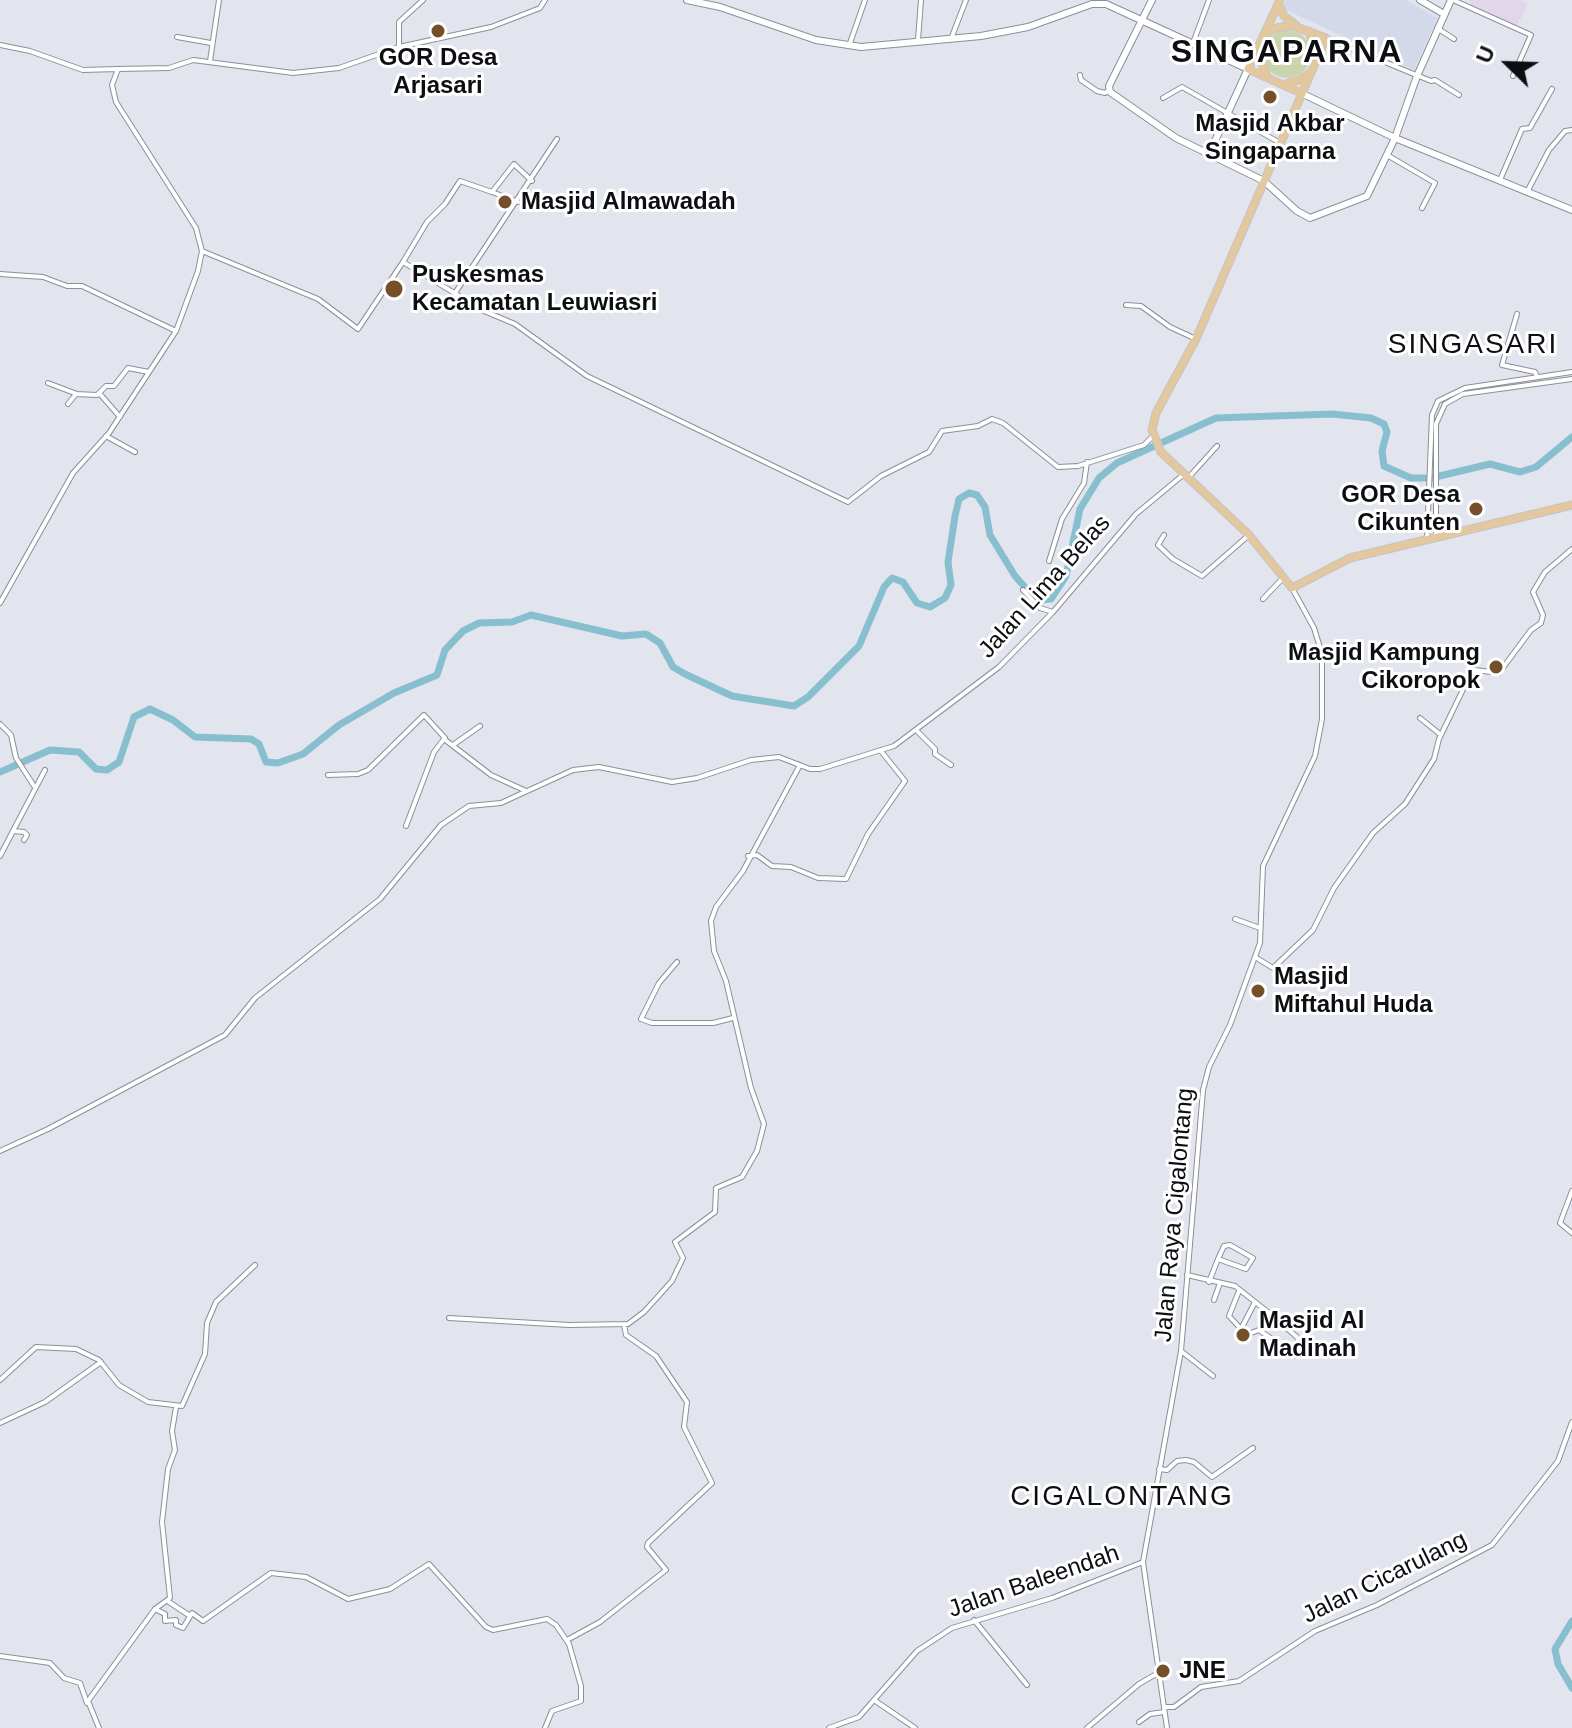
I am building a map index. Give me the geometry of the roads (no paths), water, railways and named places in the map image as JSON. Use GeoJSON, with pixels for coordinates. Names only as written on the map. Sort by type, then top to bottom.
{"type":"FeatureCollection","features":[{"type":"Feature","properties":{"kind":"main road"},"geometry":{"type":"LineString","coordinates":[[687,0],[714,2],[800,35],[849,46],[950,41],[1028,27],[1092,4],[1117,4],[1142,20],[1395,138],[1572,210]]}},
{"type":"Feature","properties":{"kind":"main road"},"geometry":{"type":"LineString","coordinates":[[1152,0],[1109,90],[1160,128],[1264,181],[1302,215],[1313,217],[1364,198],[1395,138],[1417,76],[1452,0]]}},
{"type":"Feature","properties":{"kind":"main road"},"geometry":{"type":"LineString","coordinates":[[1420,0],[1444,14]]}},
{"type":"Feature","properties":{"kind":"main road"},"geometry":{"type":"LineString","coordinates":[[1279,2],[1284,16],[1305,30],[1315,45],[1316,61]]}},
{"type":"Feature","properties":{"kind":"main road"},"geometry":{"type":"LineString","coordinates":[[1209,154],[1279,2]]}},
{"type":"Feature","properties":{"kind":"main road"},"geometry":{"type":"LineString","coordinates":[[1263,37],[1281,25],[1326,38],[1196,339],[1153,422],[1154,437],[1161,452],[1249,535],[1292,588],[1350,558],[1572,505]]}},
{"type":"Feature","properties":{"kind":"main road"},"geometry":{"type":"LineString","coordinates":[[1257,50],[1261,68],[1267,76]]}},
{"type":"Feature","properties":{"kind":"main road"},"geometry":{"type":"LineString","coordinates":[[1286,85],[1311,72]]}},
{"type":"Feature","properties":{"kind":"main road"},"geometry":{"type":"LineString","coordinates":[[1286,85],[1295,94],[1296,106]]}},
{"type":"Feature","properties":{"kind":"street"},"geometry":{"type":"LineString","coordinates":[[210,61],[219,0]]}},
{"type":"Feature","properties":{"kind":"street"},"geometry":{"type":"LineString","coordinates":[[399,47],[399,22],[423,0]]}},
{"type":"Feature","properties":{"kind":"street"},"geometry":{"type":"LineString","coordinates":[[0,45],[30,51],[78,69],[169,68],[190,61],[210,61],[300,73],[349,66],[399,47],[491,27],[540,8],[545,0]]}},
{"type":"Feature","properties":{"kind":"street"},"geometry":{"type":"LineString","coordinates":[[849,46],[865,0]]}},
{"type":"Feature","properties":{"kind":"street"},"geometry":{"type":"LineString","coordinates":[[918,43],[921,0]]}},
{"type":"Feature","properties":{"kind":"street"},"geometry":{"type":"LineString","coordinates":[[950,41],[966,0]]}},
{"type":"Feature","properties":{"kind":"street"},"geometry":{"type":"LineString","coordinates":[[1193,43],[1209,0]]}},
{"type":"Feature","properties":{"kind":"street"},"geometry":{"type":"LineString","coordinates":[[1452,0],[1531,35],[1513,76]]}},
{"type":"Feature","properties":{"kind":"street"},"geometry":{"type":"LineString","coordinates":[[1437,28],[1454,39]]}},
{"type":"Feature","properties":{"kind":"street"},"geometry":{"type":"LineString","coordinates":[[177,37],[211,43]]}},
{"type":"Feature","properties":{"kind":"street"},"geometry":{"type":"LineString","coordinates":[[1326,38],[1417,76],[1435,80],[1459,95]]}},
{"type":"Feature","properties":{"kind":"street"},"geometry":{"type":"LineString","coordinates":[[0,603],[2,594],[69,479],[120,417],[176,331],[196,282],[202,251],[188,213],[116,102],[112,85],[118,69]]}},
{"type":"Feature","properties":{"kind":"street"},"geometry":{"type":"LineString","coordinates":[[1080,75],[1081,80],[1097,91],[1105,93],[1109,90]]}},
{"type":"Feature","properties":{"kind":"street"},"geometry":{"type":"LineString","coordinates":[[1163,98],[1182,87],[1280,143]]}},
{"type":"Feature","properties":{"kind":"street"},"geometry":{"type":"LineString","coordinates":[[1499,182],[1522,129],[1530,128],[1552,89]]}},
{"type":"Feature","properties":{"kind":"street"},"geometry":{"type":"LineString","coordinates":[[1527,192],[1549,150],[1565,131],[1572,130]]}},
{"type":"Feature","properties":{"kind":"street"},"geometry":{"type":"LineString","coordinates":[[455,293],[557,139]]}},
{"type":"Feature","properties":{"kind":"street"},"geometry":{"type":"LineString","coordinates":[[1387,155],[1435,183],[1422,208]]}},
{"type":"Feature","properties":{"kind":"street"},"geometry":{"type":"LineString","coordinates":[[492,192],[514,164],[532,181]]}},
{"type":"Feature","properties":{"kind":"street"},"geometry":{"type":"LineString","coordinates":[[202,251],[318,299],[358,329],[427,222],[445,204],[460,181],[518,202]]}},
{"type":"Feature","properties":{"kind":"street"},"geometry":{"type":"LineString","coordinates":[[403,262],[515,324],[587,376],[848,502],[881,476],[929,452],[942,431],[978,426],[992,419],[1003,423],[1053,466],[1078,466],[1144,445],[1154,437]]}},
{"type":"Feature","properties":{"kind":"street"},"geometry":{"type":"LineString","coordinates":[[0,274],[43,277],[67,286],[82,286],[176,331]]}},
{"type":"Feature","properties":{"kind":"street"},"geometry":{"type":"LineString","coordinates":[[1126,305],[1141,306],[1170,327],[1196,339]]}},
{"type":"Feature","properties":{"kind":"street"},"geometry":{"type":"LineString","coordinates":[[1517,314],[1502,365],[1535,372],[1537,377]]}},
{"type":"Feature","properties":{"kind":"street"},"geometry":{"type":"LineString","coordinates":[[100,394],[105,386],[115,385],[128,368],[149,372]]}},
{"type":"Feature","properties":{"kind":"street"},"geometry":{"type":"LineString","coordinates":[[1488,388],[1572,372]]}},
{"type":"Feature","properties":{"kind":"street"},"geometry":{"type":"LineString","coordinates":[[1557,374],[1557,381]]}},
{"type":"Feature","properties":{"kind":"street"},"geometry":{"type":"LineString","coordinates":[[1436,539],[1432,415],[1438,401],[1450,393],[1572,379]]}},
{"type":"Feature","properties":{"kind":"street"},"geometry":{"type":"LineString","coordinates":[[48,383],[77,394],[100,394],[120,417]]}},
{"type":"Feature","properties":{"kind":"street"},"geometry":{"type":"LineString","coordinates":[[68,404],[77,394]]}},
{"type":"Feature","properties":{"kind":"street"},"geometry":{"type":"LineString","coordinates":[[106,436],[135,452]]}},
{"type":"Feature","properties":{"kind":"street","name":"Jalan Lima Belas"},"geometry":{"type":"LineString","coordinates":[[0,1151],[48,1129],[225,1035],[255,998],[380,899],[441,825],[469,806],[501,803],[573,770],[599,767],[672,782],[697,778],[751,760],[779,757],[820,769],[881,751],[917,731],[999,667],[1053,612],[1136,514],[1185,477],[1217,446]]}},
{"type":"Feature","properties":{"kind":"street"},"geometry":{"type":"LineString","coordinates":[[1049,561],[1062,519],[1084,483],[1087,462]]}},
{"type":"Feature","properties":{"kind":"street"},"geometry":{"type":"LineString","coordinates":[[1427,541],[1429,489],[1433,475]]}},
{"type":"Feature","properties":{"kind":"street"},"geometry":{"type":"LineString","coordinates":[[1164,535],[1158,545],[1173,559],[1202,576],[1249,535]]}},
{"type":"Feature","properties":{"kind":"street"},"geometry":{"type":"LineString","coordinates":[[1255,957],[1273,968],[1313,930],[1334,888],[1373,833],[1408,799],[1434,759],[1441,735],[1471,673],[1475,670],[1499,673],[1531,630],[1541,623],[1543,615],[1533,592],[1545,572],[1572,549]]}},
{"type":"Feature","properties":{"kind":"street"},"geometry":{"type":"LineString","coordinates":[[1263,599],[1284,578]]}},
{"type":"Feature","properties":{"kind":"street","name":"Jalan Raya Cigalontang"},"geometry":{"type":"LineString","coordinates":[[1167,1728],[1143,1562],[1181,1351],[1205,1079],[1261,936],[1263,866],[1315,756],[1322,719],[1322,654],[1314,628],[1292,588]]}},
{"type":"Feature","properties":{"kind":"street"},"geometry":{"type":"LineString","coordinates":[[1023,590],[1036,605],[1053,612]]}},
{"type":"Feature","properties":{"kind":"street"},"geometry":{"type":"LineString","coordinates":[[328,775],[363,773],[424,715],[447,740],[491,775],[526,791]]}},
{"type":"Feature","properties":{"kind":"street"},"geometry":{"type":"LineString","coordinates":[[1420,718],[1441,735]]}},
{"type":"Feature","properties":{"kind":"street"},"geometry":{"type":"LineString","coordinates":[[0,724],[11,735],[16,758],[34,786]]}},
{"type":"Feature","properties":{"kind":"street"},"geometry":{"type":"LineString","coordinates":[[453,745],[480,726]]}},
{"type":"Feature","properties":{"kind":"street"},"geometry":{"type":"LineString","coordinates":[[917,731],[935,749],[935,754],[951,765]]}},
{"type":"Feature","properties":{"kind":"street"},"geometry":{"type":"LineString","coordinates":[[406,826],[434,752],[447,740]]}},
{"type":"Feature","properties":{"kind":"street"},"geometry":{"type":"LineString","coordinates":[[748,856],[757,855],[772,866],[791,867],[818,878],[846,879],[868,834],[905,781],[881,751]]}},
{"type":"Feature","properties":{"kind":"street"},"geometry":{"type":"LineString","coordinates":[[449,1318],[624,1325],[644,1312],[672,1281],[683,1258],[675,1246],[677,1239],[715,1212],[716,1188],[740,1179],[762,1139],[764,1124],[752,1092],[726,981],[714,951],[711,921],[800,765]]}},
{"type":"Feature","properties":{"kind":"street"},"geometry":{"type":"LineString","coordinates":[[0,856],[45,770]]}},
{"type":"Feature","properties":{"kind":"street"},"geometry":{"type":"LineString","coordinates":[[13,831],[24,832],[27,835],[24,840]]}},
{"type":"Feature","properties":{"kind":"street"},"geometry":{"type":"LineString","coordinates":[[1235,919],[1260,928]]}},
{"type":"Feature","properties":{"kind":"street"},"geometry":{"type":"LineString","coordinates":[[677,962],[659,983],[641,1019],[652,1023],[713,1023],[733,1018]]}},
{"type":"Feature","properties":{"kind":"street"},"geometry":{"type":"LineString","coordinates":[[1572,1191],[1560,1223],[1572,1233]]}},
{"type":"Feature","properties":{"kind":"street"},"geometry":{"type":"LineString","coordinates":[[1209,1282],[1218,1259],[1227,1244],[1253,1258],[1246,1269],[1218,1259]]}},
{"type":"Feature","properties":{"kind":"street"},"geometry":{"type":"LineString","coordinates":[[0,1380],[36,1347],[84,1350],[101,1362],[124,1389],[153,1405],[176,1407],[185,1404],[205,1354],[207,1323],[216,1302],[255,1265]]}},
{"type":"Feature","properties":{"kind":"street"},"geometry":{"type":"LineString","coordinates":[[1187,1275],[1240,1290],[1297,1337],[1300,1352],[1292,1356],[1259,1330]]}},
{"type":"Feature","properties":{"kind":"street"},"geometry":{"type":"LineString","coordinates":[[1214,1300],[1220,1283]]}},
{"type":"Feature","properties":{"kind":"street"},"geometry":{"type":"LineString","coordinates":[[1240,1290],[1229,1316],[1241,1329],[1251,1333],[1259,1330],[1268,1312]]}},
{"type":"Feature","properties":{"kind":"street"},"geometry":{"type":"LineString","coordinates":[[1241,1329],[1255,1302]]}},
{"type":"Feature","properties":{"kind":"street"},"geometry":{"type":"LineString","coordinates":[[567,1640],[600,1622],[666,1570],[647,1545],[710,1486],[711,1477],[684,1427],[687,1402],[659,1360],[626,1335],[624,1325]]}},
{"type":"Feature","properties":{"kind":"street"},"geometry":{"type":"LineString","coordinates":[[1181,1351],[1213,1376]]}},
{"type":"Feature","properties":{"kind":"street"},"geometry":{"type":"LineString","coordinates":[[0,1423],[49,1400],[101,1362]]}},
{"type":"Feature","properties":{"kind":"street"},"geometry":{"type":"LineString","coordinates":[[169,1602],[162,1522],[168,1469],[175,1450],[172,1431],[176,1407]]}},
{"type":"Feature","properties":{"kind":"street","name":"Jalan Cicarulang"},"geometry":{"type":"LineString","coordinates":[[1139,1722],[1150,1714],[1174,1707],[1201,1687],[1239,1681],[1315,1631],[1377,1605],[1492,1545],[1558,1461],[1572,1422]]}},
{"type":"Feature","properties":{"kind":"street"},"geometry":{"type":"LineString","coordinates":[[1159,1469],[1167,1470],[1177,1461],[1191,1460],[1212,1477],[1253,1448]]}},
{"type":"Feature","properties":{"kind":"street","name":"Jalan Baleendah"},"geometry":{"type":"LineString","coordinates":[[829,1728],[856,1719],[925,1645],[974,1620],[1052,1598],[1143,1562]]}},
{"type":"Feature","properties":{"kind":"street"},"geometry":{"type":"LineString","coordinates":[[155,1609],[165,1614],[165,1621],[176,1620],[176,1625],[182,1628],[194,1612],[203,1621],[271,1573],[306,1577],[348,1599],[390,1589],[429,1564],[493,1630],[547,1619],[567,1640],[580,1681],[581,1701],[552,1711],[545,1728]]}},
{"type":"Feature","properties":{"kind":"street"},"geometry":{"type":"LineString","coordinates":[[87,1703],[155,1609],[169,1602]]}},
{"type":"Feature","properties":{"kind":"street"},"geometry":{"type":"LineString","coordinates":[[169,1602],[190,1616]]}},
{"type":"Feature","properties":{"kind":"street"},"geometry":{"type":"LineString","coordinates":[[974,1620],[1027,1685]]}},
{"type":"Feature","properties":{"kind":"street"},"geometry":{"type":"LineString","coordinates":[[0,1656],[50,1663],[64,1678],[80,1683],[99,1728]]}},
{"type":"Feature","properties":{"kind":"street"},"geometry":{"type":"LineString","coordinates":[[1087,1728],[1139,1684],[1159,1672]]}},
{"type":"Feature","properties":{"kind":"street"},"geometry":{"type":"LineString","coordinates":[[874,1700],[915,1728]]}},
{"type":"Feature","properties":{"kind":"waterway"},"geometry":{"type":"LineString","coordinates":[[0,772],[50,750],[79,752],[96,769],[107,770],[119,762],[134,717],[150,709],[173,720],[195,737],[251,739],[259,744],[266,762],[278,763],[303,754],[339,725],[394,693],[437,675],[445,650],[463,631],[479,623],[512,622],[531,615],[622,636],[646,634],[660,643],[673,667],[685,674],[732,696],[794,706],[808,697],[859,646],[884,587],[892,578],[903,582],[917,603],[930,607],[945,598],[951,585],[948,562],[955,516],[959,499],[969,493],[977,495],[985,507],[990,535],[1015,576],[1032,595],[1042,600],[1051,599],[1066,576],[1080,509],[1099,478],[1117,463],[1216,418],[1332,414],[1371,418],[1384,424],[1387,432],[1382,451],[1384,466],[1411,478],[1431,478],[1490,464],[1520,472],[1536,467],[1572,437]]}},
{"type":"Feature","properties":{"kind":"waterway"},"geometry":{"type":"LineString","coordinates":[[1572,1621],[1555,1649],[1558,1664],[1572,1688]]}},
{"type":"Feature","properties":{"kind":"place","name":"GOR Desa Arjasari"},"geometry":{"type":"Point","coordinates":[438,31]}},
{"type":"Feature","properties":{"kind":"place","name":"Masjid Akbar Singaparna"},"geometry":{"type":"Point","coordinates":[1270,97]}},
{"type":"Feature","properties":{"kind":"place","name":"Masjid Almawadah"},"geometry":{"type":"Point","coordinates":[505,202]}},
{"type":"Feature","properties":{"kind":"place","name":"Puskesmas Kecamatan Leuwiasri"},"geometry":{"type":"Point","coordinates":[394,289]}},
{"type":"Feature","properties":{"kind":"place","name":"GOR Desa Cikunten"},"geometry":{"type":"Point","coordinates":[1476,509]}},
{"type":"Feature","properties":{"kind":"place","name":"Masjid Kampung Cikoropok"},"geometry":{"type":"Point","coordinates":[1496,667]}},
{"type":"Feature","properties":{"kind":"place","name":"Masjid Miftahul Huda"},"geometry":{"type":"Point","coordinates":[1258,991]}},
{"type":"Feature","properties":{"kind":"place","name":"Masjid Al Madinah"},"geometry":{"type":"Point","coordinates":[1243,1335]}},
{"type":"Feature","properties":{"kind":"place","name":"JNE"},"geometry":{"type":"Point","coordinates":[1163,1671]}},
{"type":"Feature","properties":{"kind":"district","name":"SINGAPARNA"},"geometry":{"type":"Point","coordinates":[1287,53]}},
{"type":"Feature","properties":{"kind":"district","name":"SINGASARI"},"geometry":{"type":"Point","coordinates":[1473,345]}},
{"type":"Feature","properties":{"kind":"district","name":"CIGALONTANG"},"geometry":{"type":"Point","coordinates":[1122,1497]}}]}
